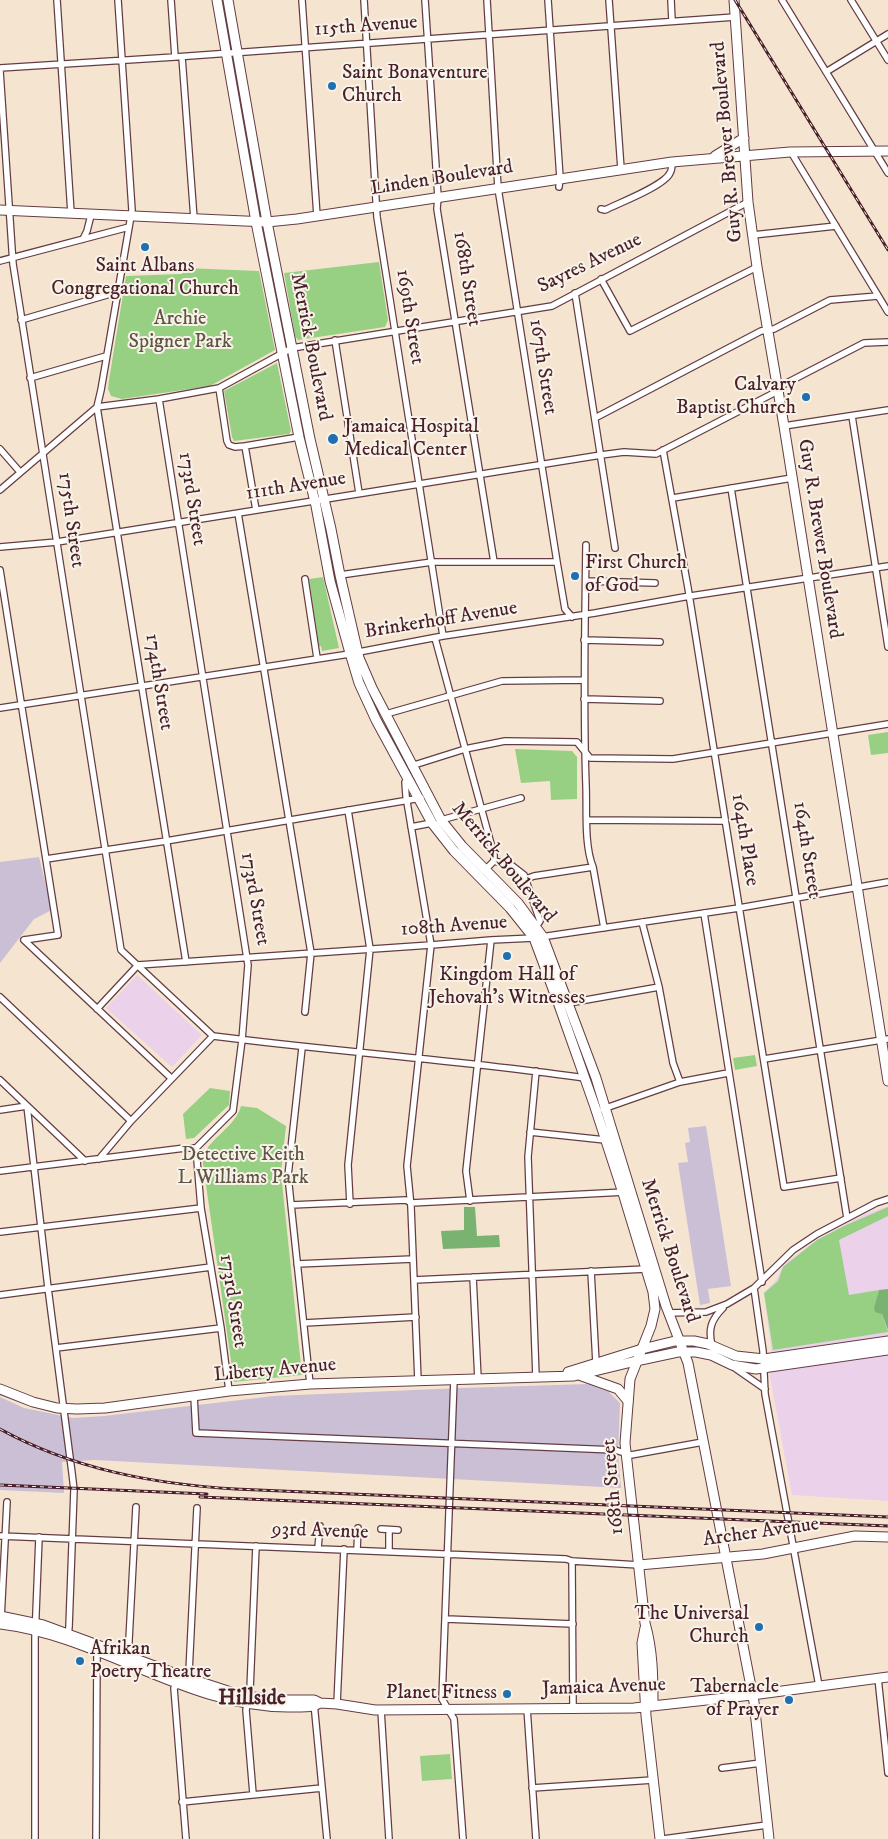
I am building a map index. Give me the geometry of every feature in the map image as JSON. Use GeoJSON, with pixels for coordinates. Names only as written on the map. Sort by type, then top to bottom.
{"type":"FeatureCollection","features":[{"type":"Feature","properties":{"kind":"main road","name":"Merrick Boulevard"},"geometry":{"type":"LineString","coordinates":[[217,0],[256,222],[298,437],[314,500],[330,581],[354,653],[441,820],[462,846],[518,903],[543,936],[569,1002],[606,1108],[654,1295],[650,1330],[642,1349]]}},
{"type":"Feature","properties":{"kind":"main road","name":"Merrick Boulevard"},"geometry":{"type":"LineString","coordinates":[[228,0],[267,222],[310,439],[340,575],[360,683],[402,770],[432,823],[454,851],[510,908],[534,938],[585,1078],[605,1140],[627,1192],[668,1313],[685,1352],[752,1694],[769,1839]]}},
{"type":"Feature","properties":{"kind":"main road","name":"Guy R. Brewer Boulevard"},"geometry":{"type":"LineString","coordinates":[[734,0],[748,202],[756,267],[784,426],[857,886],[885,1040],[888,1081]]}},
{"type":"Feature","properties":{"kind":"main road"},"geometry":{"type":"LineString","coordinates":[[713,158],[744,138]]}},
{"type":"Feature","properties":{"kind":"main road","name":"Linden Boulevard"},"geometry":{"type":"LineString","coordinates":[[0,210],[267,222],[498,188],[559,183],[621,169],[672,162],[790,152],[888,151]]}},
{"type":"Feature","properties":{"kind":"main road","name":"Liberty Avenue"},"geometry":{"type":"LineString","coordinates":[[556,1376],[642,1349],[680,1340],[694,1340],[736,1356],[764,1364],[888,1350]]}},
{"type":"Feature","properties":{"kind":"main road","name":"Liberty Avenue"},"geometry":{"type":"LineString","coordinates":[[0,1388],[33,1402],[64,1408],[104,1408],[229,1391],[310,1384],[578,1375],[685,1352],[703,1353],[747,1369],[764,1364],[888,1341]]}},
{"type":"Feature","properties":{"kind":"main road","name":"168th Street"},"geometry":{"type":"LineString","coordinates":[[642,1349],[630,1379],[625,1453],[645,1623],[653,1665],[649,1706]]}},
{"type":"Feature","properties":{"kind":"main road"},"geometry":{"type":"LineString","coordinates":[[578,1375],[618,1389],[628,1401]]}},
{"type":"Feature","properties":{"kind":"main road","name":"Archer Avenue"},"geometry":{"type":"LineString","coordinates":[[639,1565],[759,1554],[856,1536],[888,1538]]}},
{"type":"Feature","properties":{"kind":"main road","name":"Jamaica Avenue"},"geometry":{"type":"LineString","coordinates":[[0,1620],[36,1627],[182,1680],[280,1708],[316,1704],[337,1704],[380,1710],[649,1706],[888,1677]]}},
{"type":"Feature","properties":{"kind":"main road","name":"168th Street"},"geometry":{"type":"LineString","coordinates":[[645,1623],[642,1643],[649,1706],[653,1780],[661,1839]]}},
{"type":"Feature","properties":{"kind":"street"},"geometry":{"type":"LineString","coordinates":[[57,0],[71,214]]}},
{"type":"Feature","properties":{"kind":"street"},"geometry":{"type":"LineString","coordinates":[[0,490],[97,407],[132,210],[118,0]]}},
{"type":"Feature","properties":{"kind":"street"},"geometry":{"type":"LineString","coordinates":[[171,0],[175,57]]}},
{"type":"Feature","properties":{"kind":"street"},"geometry":{"type":"LineString","coordinates":[[302,0],[317,216]]}},
{"type":"Feature","properties":{"kind":"street","name":"169th Street"},"geometry":{"type":"LineString","coordinates":[[364,0],[377,217],[443,636]]}},
{"type":"Feature","properties":{"kind":"street","name":"168th Street"},"geometry":{"type":"LineString","coordinates":[[426,0],[438,197],[437,208],[494,562]]}},
{"type":"Feature","properties":{"kind":"street","name":"167th Street"},"geometry":{"type":"LineString","coordinates":[[487,0],[498,188],[556,562],[565,610],[572,617]]}},
{"type":"Feature","properties":{"kind":"street"},"geometry":{"type":"LineString","coordinates":[[548,0],[559,183]]}},
{"type":"Feature","properties":{"kind":"street"},"geometry":{"type":"LineString","coordinates":[[609,0],[621,169]]}},
{"type":"Feature","properties":{"kind":"street"},"geometry":{"type":"LineString","coordinates":[[671,0],[672,21]]}},
{"type":"Feature","properties":{"kind":"street"},"geometry":{"type":"LineString","coordinates":[[782,0],[888,173]]}},
{"type":"Feature","properties":{"kind":"street"},"geometry":{"type":"LineString","coordinates":[[851,0],[888,60]]}},
{"type":"Feature","properties":{"kind":"street","name":"115th Avenue"},"geometry":{"type":"LineString","coordinates":[[0,69],[735,17]]}},
{"type":"Feature","properties":{"kind":"street"},"geometry":{"type":"LineString","coordinates":[[826,72],[888,34]]}},
{"type":"Feature","properties":{"kind":"street"},"geometry":{"type":"LineString","coordinates":[[182,56],[194,219]]}},
{"type":"Feature","properties":{"kind":"street","name":"175th Street"},"geometry":{"type":"LineString","coordinates":[[0,69],[13,257],[21,320],[44,452],[56,542],[121,950],[213,1036]]}},
{"type":"Feature","properties":{"kind":"street"},"geometry":{"type":"LineString","coordinates":[[790,152],[888,312]]}},
{"type":"Feature","properties":{"kind":"street"},"geometry":{"type":"LineString","coordinates":[[601,209],[605,210],[651,188],[671,173],[672,162]]}},
{"type":"Feature","properties":{"kind":"street","name":"Sayres Avenue"},"geometry":{"type":"LineString","coordinates":[[97,407],[219,388],[292,348],[552,306],[748,202]]}},
{"type":"Feature","properties":{"kind":"street"},"geometry":{"type":"LineString","coordinates":[[83,239],[91,215]]}},
{"type":"Feature","properties":{"kind":"street"},"geometry":{"type":"LineString","coordinates":[[753,234],[836,226]]}},
{"type":"Feature","properties":{"kind":"street"},"geometry":{"type":"LineString","coordinates":[[0,261],[129,227]]}},
{"type":"Feature","properties":{"kind":"street"},"geometry":{"type":"LineString","coordinates":[[601,279],[630,331],[756,267]]}},
{"type":"Feature","properties":{"kind":"street"},"geometry":{"type":"LineString","coordinates":[[21,320],[117,292]]}},
{"type":"Feature","properties":{"kind":"street"},"geometry":{"type":"LineString","coordinates":[[575,293],[581,341],[615,548]]}},
{"type":"Feature","properties":{"kind":"street"},"geometry":{"type":"LineString","coordinates":[[595,418],[759,332],[768,330],[830,300],[878,296]]}},
{"type":"Feature","properties":{"kind":"street"},"geometry":{"type":"LineString","coordinates":[[335,340],[359,493]]}},
{"type":"Feature","properties":{"kind":"street","name":"111th Avenue"},"geometry":{"type":"LineString","coordinates":[[0,548],[56,542],[601,455],[624,452],[656,454],[772,394],[777,388],[864,343],[888,342]]}},
{"type":"Feature","properties":{"kind":"street"},"geometry":{"type":"LineString","coordinates":[[30,378],[106,356]]}},
{"type":"Feature","properties":{"kind":"street"},"geometry":{"type":"LineString","coordinates":[[219,388],[229,445],[235,447],[245,446],[298,437]]}},
{"type":"Feature","properties":{"kind":"street","name":"173rd Street"},"geometry":{"type":"LineString","coordinates":[[159,398],[226,830],[248,957],[242,1040],[233,1111],[196,1148],[201,1208],[221,1328],[229,1391]]}},
{"type":"Feature","properties":{"kind":"street","name":"174th Street"},"geometry":{"type":"LineString","coordinates":[[97,407],[186,962]]}},
{"type":"Feature","properties":{"kind":"street"},"geometry":{"type":"LineString","coordinates":[[784,426],[888,410]]}},
{"type":"Feature","properties":{"kind":"street"},"geometry":{"type":"LineString","coordinates":[[852,416],[888,647]]}},
{"type":"Feature","properties":{"kind":"street"},"geometry":{"type":"LineString","coordinates":[[245,446],[256,510]]}},
{"type":"Feature","properties":{"kind":"street"},"geometry":{"type":"LineString","coordinates":[[0,449],[20,472]]}},
{"type":"Feature","properties":{"kind":"street","name":"164th Place"},"geometry":{"type":"LineString","coordinates":[[663,450],[689,597],[784,1187],[841,1178]]}},
{"type":"Feature","properties":{"kind":"street"},"geometry":{"type":"LineString","coordinates":[[672,498],[792,478]]}},
{"type":"Feature","properties":{"kind":"street","name":"164th Street"},"geometry":{"type":"LineString","coordinates":[[731,488],[847,1218]]}},
{"type":"Feature","properties":{"kind":"street"},"geometry":{"type":"LineString","coordinates":[[238,513],[311,953],[305,1012]]}},
{"type":"Feature","properties":{"kind":"street"},"geometry":{"type":"LineString","coordinates":[[586,545],[584,699],[587,820],[590,859],[594,868],[604,928]]}},
{"type":"Feature","properties":{"kind":"street"},"geometry":{"type":"LineString","coordinates":[[340,575],[432,562],[556,562]]}},
{"type":"Feature","properties":{"kind":"street","name":"Brinkerhoff Avenue"},"geometry":{"type":"LineString","coordinates":[[0,708],[354,653],[443,636],[888,566]]}},
{"type":"Feature","properties":{"kind":"street"},"geometry":{"type":"LineString","coordinates":[[0,570],[58,935],[24,940],[171,1078]]}},
{"type":"Feature","properties":{"kind":"street"},"geometry":{"type":"LineString","coordinates":[[305,579],[317,658]]}},
{"type":"Feature","properties":{"kind":"street"},"geometry":{"type":"LineString","coordinates":[[586,581],[656,583]]}},
{"type":"Feature","properties":{"kind":"street"},"geometry":{"type":"LineString","coordinates":[[435,638],[494,855],[494,862],[485,870]]}},
{"type":"Feature","properties":{"kind":"street"},"geometry":{"type":"LineString","coordinates":[[584,640],[660,642]]}},
{"type":"Feature","properties":{"kind":"street"},"geometry":{"type":"LineString","coordinates":[[386,714],[502,681],[584,680]]}},
{"type":"Feature","properties":{"kind":"street"},"geometry":{"type":"LineString","coordinates":[[584,699],[660,700]]}},
{"type":"Feature","properties":{"kind":"street"},"geometry":{"type":"LineString","coordinates":[[402,770],[465,750],[505,741],[577,742],[590,758],[673,759],[888,724]]}},
{"type":"Feature","properties":{"kind":"street"},"geometry":{"type":"LineString","coordinates":[[408,780],[405,782],[407,801],[431,946],[408,1166],[418,1381]]}},
{"type":"Feature","properties":{"kind":"street"},"geometry":{"type":"LineString","coordinates":[[46,859],[419,800],[427,794]]}},
{"type":"Feature","properties":{"kind":"street"},"geometry":{"type":"LineString","coordinates":[[441,820],[521,798]]}},
{"type":"Feature","properties":{"kind":"street"},"geometry":{"type":"LineString","coordinates":[[348,810],[370,949],[348,1165],[350,1204]]}},
{"type":"Feature","properties":{"kind":"street"},"geometry":{"type":"LineString","coordinates":[[587,820],[725,821]]}},
{"type":"Feature","properties":{"kind":"street"},"geometry":{"type":"LineString","coordinates":[[411,827],[432,823]]}},
{"type":"Feature","properties":{"kind":"street"},"geometry":{"type":"LineString","coordinates":[[494,862],[511,865],[524,874],[540,921],[536,926]]}},
{"type":"Feature","properties":{"kind":"street"},"geometry":{"type":"LineString","coordinates":[[526,880],[534,876],[594,868]]}},
{"type":"Feature","properties":{"kind":"street","name":"108th Avenue"},"geometry":{"type":"LineString","coordinates":[[138,965],[534,938],[739,908],[888,882]]}},
{"type":"Feature","properties":{"kind":"street"},"geometry":{"type":"LineString","coordinates":[[704,913],[762,1282]]}},
{"type":"Feature","properties":{"kind":"street"},"geometry":{"type":"LineString","coordinates":[[642,922],[659,987],[673,1062],[680,1082]]}},
{"type":"Feature","properties":{"kind":"street"},"geometry":{"type":"LineString","coordinates":[[470,1201],[466,1171],[491,940]]}},
{"type":"Feature","properties":{"kind":"street"},"geometry":{"type":"LineString","coordinates":[[97,1009],[138,965]]}},
{"type":"Feature","properties":{"kind":"street"},"geometry":{"type":"LineString","coordinates":[[569,1002],[659,987]]}},
{"type":"Feature","properties":{"kind":"street"},"geometry":{"type":"LineString","coordinates":[[0,997],[131,1121]]}},
{"type":"Feature","properties":{"kind":"street"},"geometry":{"type":"LineString","coordinates":[[99,1159],[131,1121],[213,1036],[302,1048],[536,1071],[585,1078]]}},
{"type":"Feature","properties":{"kind":"street"},"geometry":{"type":"LineString","coordinates":[[764,1059],[885,1040]]}},
{"type":"Feature","properties":{"kind":"street"},"geometry":{"type":"LineString","coordinates":[[302,1048],[288,1176],[310,1384]]}},
{"type":"Feature","properties":{"kind":"street"},"geometry":{"type":"LineString","coordinates":[[536,1071],[528,1157],[536,1377]]}},
{"type":"Feature","properties":{"kind":"street"},"geometry":{"type":"LineString","coordinates":[[596,1111],[680,1082],[728,1073]]}},
{"type":"Feature","properties":{"kind":"street"},"geometry":{"type":"LineString","coordinates":[[0,1080],[85,1161]]}},
{"type":"Feature","properties":{"kind":"street"},"geometry":{"type":"LineString","coordinates":[[0,1110],[27,1106]]}},
{"type":"Feature","properties":{"kind":"street"},"geometry":{"type":"LineString","coordinates":[[27,1106],[74,1490],[67,1637]]}},
{"type":"Feature","properties":{"kind":"street"},"geometry":{"type":"LineString","coordinates":[[530,1132],[605,1140]]}},
{"type":"Feature","properties":{"kind":"street"},"geometry":{"type":"LineString","coordinates":[[0,1171],[196,1148]]}},
{"type":"Feature","properties":{"kind":"street"},"geometry":{"type":"LineString","coordinates":[[291,1205],[350,1204],[406,1200],[411,1203],[470,1201],[627,1192]]}},
{"type":"Feature","properties":{"kind":"street"},"geometry":{"type":"LineString","coordinates":[[668,1313],[706,1312],[727,1304],[762,1282],[793,1250],[847,1218],[888,1199]]}},
{"type":"Feature","properties":{"kind":"street"},"geometry":{"type":"LineString","coordinates":[[0,1232],[201,1208]]}},
{"type":"Feature","properties":{"kind":"street"},"geometry":{"type":"LineString","coordinates":[[298,1264],[413,1259]]}},
{"type":"Feature","properties":{"kind":"street"},"geometry":{"type":"LineString","coordinates":[[0,1295],[211,1267]]}},
{"type":"Feature","properties":{"kind":"street"},"geometry":{"type":"LineString","coordinates":[[414,1280],[646,1269]]}},
{"type":"Feature","properties":{"kind":"street"},"geometry":{"type":"LineString","coordinates":[[590,1271],[596,1364]]}},
{"type":"Feature","properties":{"kind":"street"},"geometry":{"type":"LineString","coordinates":[[473,1277],[478,1379]]}},
{"type":"Feature","properties":{"kind":"street"},"geometry":{"type":"LineString","coordinates":[[754,1288],[764,1364],[765,1389],[820,1686]]}},
{"type":"Feature","properties":{"kind":"street"},"geometry":{"type":"LineString","coordinates":[[712,1346],[711,1323],[727,1304]]}},
{"type":"Feature","properties":{"kind":"street"},"geometry":{"type":"LineString","coordinates":[[304,1323],[416,1318]]}},
{"type":"Feature","properties":{"kind":"street"},"geometry":{"type":"LineString","coordinates":[[56,1348],[221,1328]]}},
{"type":"Feature","properties":{"kind":"street","name":"Liberty Avenue"},"geometry":{"type":"LineString","coordinates":[[729,1364],[765,1389]]}},
{"type":"Feature","properties":{"kind":"street"},"geometry":{"type":"LineString","coordinates":[[454,1380],[442,1699],[454,1719],[463,1839]]}},
{"type":"Feature","properties":{"kind":"street"},"geometry":{"type":"LineString","coordinates":[[194,1396],[196,1433],[615,1450],[632,1455],[703,1442]]}},
{"type":"Feature","properties":{"kind":"street"},"geometry":{"type":"LineString","coordinates":[[0,1620],[3,1536],[7,1502]]}},
{"type":"Feature","properties":{"kind":"street"},"geometry":{"type":"LineString","coordinates":[[128,1660],[136,1507]]}},
{"type":"Feature","properties":{"kind":"street"},"geometry":{"type":"LineString","coordinates":[[186,1839],[174,1688],[189,1672],[197,1508]]}},
{"type":"Feature","properties":{"kind":"street"},"geometry":{"type":"LineString","coordinates":[[318,1548],[319,1526]]}},
{"type":"Feature","properties":{"kind":"street"},"geometry":{"type":"LineString","coordinates":[[357,1550],[358,1528]]}},
{"type":"Feature","properties":{"kind":"street"},"geometry":{"type":"LineString","coordinates":[[381,1529],[398,1530]]}},
{"type":"Feature","properties":{"kind":"street"},"geometry":{"type":"LineString","coordinates":[[389,1530],[389,1551]]}},
{"type":"Feature","properties":{"kind":"street","name":"93rd Avenue"},"geometry":{"type":"LineString","coordinates":[[3,1536],[566,1559],[572,1561],[639,1565]]}},
{"type":"Feature","properties":{"kind":"street"},"geometry":{"type":"LineString","coordinates":[[35,1839],[36,1627],[39,1537]]}},
{"type":"Feature","properties":{"kind":"street"},"geometry":{"type":"LineString","coordinates":[[253,1794],[246,1710],[256,1546]]}},
{"type":"Feature","properties":{"kind":"street"},"geometry":{"type":"LineString","coordinates":[[337,1704],[344,1549]]}},
{"type":"Feature","properties":{"kind":"street"},"geometry":{"type":"LineString","coordinates":[[572,1561],[573,1708]]}},
{"type":"Feature","properties":{"kind":"street"},"geometry":{"type":"LineString","coordinates":[[446,1619],[573,1624]]}},
{"type":"Feature","properties":{"kind":"street"},"geometry":{"type":"LineString","coordinates":[[96,1839],[97,1649]]}},
{"type":"Feature","properties":{"kind":"street"},"geometry":{"type":"LineString","coordinates":[[878,1678],[888,1773]]}},
{"type":"Feature","properties":{"kind":"street"},"geometry":{"type":"LineString","coordinates":[[316,1704],[327,1839]]}},
{"type":"Feature","properties":{"kind":"street"},"geometry":{"type":"LineString","coordinates":[[527,1708],[536,1839]]}},
{"type":"Feature","properties":{"kind":"street"},"geometry":{"type":"LineString","coordinates":[[380,1710],[390,1839]]}},
{"type":"Feature","properties":{"kind":"street"},"geometry":{"type":"LineString","coordinates":[[722,1768],[760,1763]]}},
{"type":"Feature","properties":{"kind":"street"},"geometry":{"type":"LineString","coordinates":[[532,1788],[653,1780]]}},
{"type":"Feature","properties":{"kind":"street"},"geometry":{"type":"LineString","coordinates":[[182,1802],[322,1788]]}},
{"type":"Feature","properties":{"kind":"street"},"geometry":{"type":"LineString","coordinates":[[661,1839],[767,1825]]}},
{"type":"Feature","properties":{"kind":"shaded area"},"geometry":{"type":"Polygon","coordinates":[[[39,857],[52,910],[34,919],[0,963],[0,862],[39,857]]]}},
{"type":"Feature","properties":{"kind":"shaded area"},"geometry":{"type":"Polygon","coordinates":[[[137,975],[202,1035],[172,1067],[106,1008],[137,975]]]}},
{"type":"Feature","properties":{"kind":"shaded area"},"geometry":{"type":"Polygon","coordinates":[[[706,1126],[731,1286],[708,1289],[710,1303],[700,1305],[678,1163],[688,1162],[685,1143],[690,1142],[688,1128],[706,1126]]]}},
{"type":"Feature","properties":{"kind":"shaded area"},"geometry":{"type":"Polygon","coordinates":[[[888,1206],[888,1501],[792,1495],[770,1377],[771,1348],[764,1293],[776,1280],[783,1265],[818,1239],[865,1214],[888,1206]]]}},
{"type":"Feature","properties":{"kind":"shaded area"},"geometry":{"type":"Polygon","coordinates":[[[588,1384],[609,1392],[620,1403],[618,1456],[621,1488],[95,1460],[62,1462],[64,1493],[0,1490],[0,1397],[24,1408],[73,1418],[274,1396],[588,1384]]]}},
{"type":"Feature","properties":{"kind":"green space","name":"Archie Spigner Park"},"geometry":{"type":"Polygon","coordinates":[[[379,262],[388,320],[385,327],[298,340],[295,336],[284,273],[379,262]]]}},
{"type":"Feature","properties":{"kind":"green space","name":"Archie Spigner Park"},"geometry":{"type":"Polygon","coordinates":[[[185,268],[259,271],[275,350],[210,386],[122,399],[111,396],[108,389],[109,380],[126,276],[182,274],[185,268]]]}},
{"type":"Feature","properties":{"kind":"green space","name":"Archie Spigner Park"},"geometry":{"type":"Polygon","coordinates":[[[277,363],[291,431],[289,434],[234,441],[224,391],[277,363]]]}},
{"type":"Feature","properties":{"kind":"green space"},"geometry":{"type":"Polygon","coordinates":[[[323,577],[339,648],[322,651],[321,646],[319,646],[309,579],[323,577]]]}},
{"type":"Feature","properties":{"kind":"green space"},"geometry":{"type":"Polygon","coordinates":[[[888,732],[888,753],[871,755],[868,735],[888,732]]]}},
{"type":"Feature","properties":{"kind":"green space"},"geometry":{"type":"Polygon","coordinates":[[[515,749],[572,751],[577,757],[577,799],[551,800],[550,781],[521,783],[515,749]]]}},
{"type":"Feature","properties":{"kind":"green space"},"geometry":{"type":"Polygon","coordinates":[[[755,1055],[757,1066],[735,1070],[733,1058],[755,1055]]]}},
{"type":"Feature","properties":{"kind":"green space"},"geometry":{"type":"Polygon","coordinates":[[[210,1088],[230,1091],[229,1105],[194,1138],[186,1139],[183,1114],[210,1088]]]}},
{"type":"Feature","properties":{"kind":"green space","name":"Detective Keith L Williams Park"},"geometry":{"type":"Polygon","coordinates":[[[241,1106],[257,1108],[286,1126],[281,1173],[302,1375],[234,1382],[202,1157],[211,1143],[234,1120],[241,1106]]]}},
{"type":"Feature","properties":{"kind":"green space"},"geometry":{"type":"Polygon","coordinates":[[[464,1207],[475,1207],[477,1236],[499,1235],[500,1247],[443,1249],[441,1231],[464,1230],[464,1207]]]}},
{"type":"Feature","properties":{"kind":"green space"},"geometry":{"type":"Polygon","coordinates":[[[888,1207],[888,1216],[839,1240],[849,1295],[879,1290],[874,1307],[882,1314],[888,1332],[773,1350],[764,1293],[778,1281],[783,1267],[817,1240],[888,1207]]]}},
{"type":"Feature","properties":{"kind":"green space"},"geometry":{"type":"Polygon","coordinates":[[[888,1289],[888,1330],[882,1314],[875,1312],[874,1307],[879,1290],[888,1289]]]}},
{"type":"Feature","properties":{"kind":"green space"},"geometry":{"type":"Polygon","coordinates":[[[450,1754],[452,1779],[422,1781],[420,1756],[450,1754]]]}},
{"type":"Feature","properties":{"kind":"railway"},"geometry":{"type":"LineString","coordinates":[[735,0],[888,250]]}},
{"type":"Feature","properties":{"kind":"railway"},"geometry":{"type":"LineString","coordinates":[[0,1429],[56,1455],[85,1464],[144,1478],[204,1487],[888,1517]]}},
{"type":"Feature","properties":{"kind":"railway"},"geometry":{"type":"LineString","coordinates":[[0,1485],[207,1494]]}},
{"type":"Feature","properties":{"kind":"railway"},"geometry":{"type":"LineString","coordinates":[[200,1497],[888,1526]]}},
{"type":"Feature","properties":{"kind":"place","name":"Saint Bonaventure Church"},"geometry":{"type":"Point","coordinates":[332,86]}},
{"type":"Feature","properties":{"kind":"place","name":"Saint Albans Congregational Church"},"geometry":{"type":"Point","coordinates":[145,247]}},
{"type":"Feature","properties":{"kind":"place","name":"Calvary Baptist Church"},"geometry":{"type":"Point","coordinates":[806,397]}},
{"type":"Feature","properties":{"kind":"place","name":"Jamaica Hospital Medical Center"},"geometry":{"type":"Point","coordinates":[333,439]}},
{"type":"Feature","properties":{"kind":"place","name":"First Church of God"},"geometry":{"type":"Point","coordinates":[575,576]}},
{"type":"Feature","properties":{"kind":"place","name":"Kingdom Hall of Jehovah's Witnesses"},"geometry":{"type":"Point","coordinates":[507,956]}},
{"type":"Feature","properties":{"kind":"place","name":"The Universal Church"},"geometry":{"type":"Point","coordinates":[759,1627]}},
{"type":"Feature","properties":{"kind":"place","name":"Afrikan Poetry Theatre"},"geometry":{"type":"Point","coordinates":[80,1661]}},
{"type":"Feature","properties":{"kind":"place","name":"Planet Fitness"},"geometry":{"type":"Point","coordinates":[507,1694]}},
{"type":"Feature","properties":{"kind":"place","name":"Tabernacle of Prayer"},"geometry":{"type":"Point","coordinates":[789,1700]}},
{"type":"Feature","properties":{"kind":"district","name":"Hillside"},"geometry":{"type":"Point","coordinates":[252,1700]}}]}
